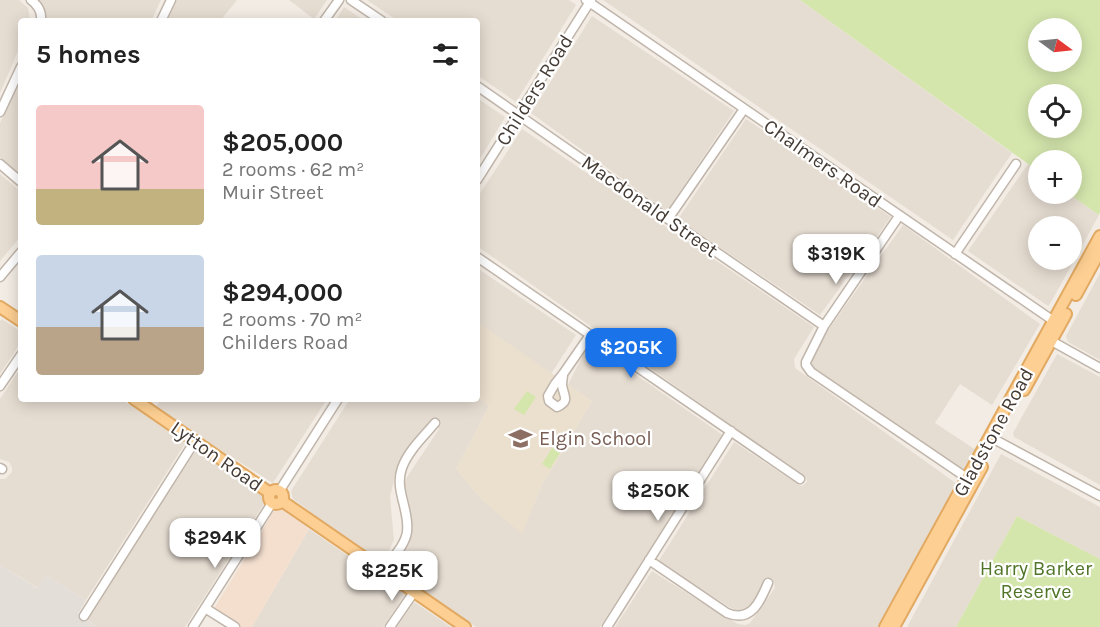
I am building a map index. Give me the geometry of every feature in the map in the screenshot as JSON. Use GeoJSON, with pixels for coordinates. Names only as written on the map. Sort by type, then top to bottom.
{"type":"FeatureCollection","features":[{"type":"Feature","properties":{"kind":"main road","name":"Gladstone Road"},"geometry":{"type":"LineString","coordinates":[[894,627],[993,438],[1048,339],[1100,236]]}},
{"type":"Feature","properties":{"kind":"main road","name":"Gladstone Road"},"geometry":{"type":"LineString","coordinates":[[1056,323],[1100,251]]}},
{"type":"Feature","properties":{"kind":"main road"},"geometry":{"type":"LineString","coordinates":[[0,307],[18,319]]}},
{"type":"Feature","properties":{"kind":"main road","name":"Lytton Road"},"geometry":{"type":"LineString","coordinates":[[142,402],[150,405],[195,441],[465,627]]}},
{"type":"Feature","properties":{"kind":"main road","name":"Gladstone Road"},"geometry":{"type":"LineString","coordinates":[[885,627],[971,480]]}},
{"type":"Feature","properties":{"kind":"street"},"geometry":{"type":"LineString","coordinates":[[31,0],[37,5],[41,18]]}},
{"type":"Feature","properties":{"kind":"street"},"geometry":{"type":"LineString","coordinates":[[162,18],[171,0]]}},
{"type":"Feature","properties":{"kind":"street"},"geometry":{"type":"LineString","coordinates":[[326,18],[339,0]]}},
{"type":"Feature","properties":{"kind":"street"},"geometry":{"type":"LineString","coordinates":[[351,0],[378,18]]}},
{"type":"Feature","properties":{"kind":"street","name":"Chalmers Road"},"geometry":{"type":"LineString","coordinates":[[589,1],[1056,323]]}},
{"type":"Feature","properties":{"kind":"street","name":"Childers Road"},"geometry":{"type":"LineString","coordinates":[[480,175],[589,1]]}},
{"type":"Feature","properties":{"kind":"street"},"geometry":{"type":"LineString","coordinates":[[0,112],[18,73]]}},
{"type":"Feature","properties":{"kind":"street","name":"Macdonald Street"},"geometry":{"type":"LineString","coordinates":[[480,89],[824,326]]}},
{"type":"Feature","properties":{"kind":"street"},"geometry":{"type":"LineString","coordinates":[[668,219],[744,109]]}},
{"type":"Feature","properties":{"kind":"street"},"geometry":{"type":"LineString","coordinates":[[0,164],[18,179]]}},
{"type":"Feature","properties":{"kind":"street"},"geometry":{"type":"LineString","coordinates":[[955,254],[1016,164]]}},
{"type":"Feature","properties":{"kind":"street"},"geometry":{"type":"LineString","coordinates":[[899,216],[824,326],[810,352],[806,365],[812,372],[971,480]]}},
{"type":"Feature","properties":{"kind":"street"},"geometry":{"type":"LineString","coordinates":[[0,277],[18,256]]}},
{"type":"Feature","properties":{"kind":"street"},"geometry":{"type":"LineString","coordinates":[[480,259],[800,479]]}},
{"type":"Feature","properties":{"kind":"street"},"geometry":{"type":"LineString","coordinates":[[563,374],[590,335]]}},
{"type":"Feature","properties":{"kind":"street"},"geometry":{"type":"LineString","coordinates":[[1048,339],[1100,368]]}},
{"type":"Feature","properties":{"kind":"street"},"geometry":{"type":"LineString","coordinates":[[0,386],[18,359]]}},
{"type":"Feature","properties":{"kind":"street"},"geometry":{"type":"LineString","coordinates":[[193,627],[336,402]]}},
{"type":"Feature","properties":{"kind":"street"},"geometry":{"type":"LineString","coordinates":[[383,571],[403,543],[407,531],[400,484],[402,467],[410,453],[435,423]]}},
{"type":"Feature","properties":{"kind":"street"},"geometry":{"type":"LineString","coordinates":[[607,627],[731,431]]}},
{"type":"Feature","properties":{"kind":"street"},"geometry":{"type":"LineString","coordinates":[[993,438],[1100,496]]}},
{"type":"Feature","properties":{"kind":"street"},"geometry":{"type":"LineString","coordinates":[[84,616],[195,441]]}},
{"type":"Feature","properties":{"kind":"street"},"geometry":{"type":"LineString","coordinates":[[649,560],[733,616],[739,617],[751,611],[763,595],[768,583]]}},
{"type":"Feature","properties":{"kind":"street"},"geometry":{"type":"LineString","coordinates":[[390,627],[414,592]]}},
{"type":"Feature","properties":{"kind":"street"},"geometry":{"type":"LineString","coordinates":[[205,608],[235,627]]}},
{"type":"Feature","properties":{"kind":"shaded area"},"geometry":{"type":"Polygon","coordinates":[[[0,0],[19,0],[28,8],[30,18],[18,18],[18,51],[0,93],[0,0]]]}},
{"type":"Feature","properties":{"kind":"shaded area"},"geometry":{"type":"Polygon","coordinates":[[[37,0],[161,0],[152,18],[46,18],[41,3],[37,0]]]}},
{"type":"Feature","properties":{"kind":"shaded area"},"geometry":{"type":"Polygon","coordinates":[[[177,0],[237,0],[222,18],[168,18],[177,0]]]}},
{"type":"Feature","properties":{"kind":"shaded area"},"geometry":{"type":"Polygon","coordinates":[[[289,0],[327,0],[313,18],[289,0]]]}},
{"type":"Feature","properties":{"kind":"shaded area"},"geometry":{"type":"Polygon","coordinates":[[[367,0],[569,0],[576,5],[516,102],[480,77],[480,18],[394,18],[367,0]]]}},
{"type":"Feature","properties":{"kind":"shaded area"},"geometry":{"type":"Polygon","coordinates":[[[603,0],[800,0],[1012,153],[953,240],[603,0]]]}},
{"type":"Feature","properties":{"kind":"shaded area"},"geometry":{"type":"Polygon","coordinates":[[[344,7],[360,18],[337,18],[344,7]]]}},
{"type":"Feature","properties":{"kind":"shaded area"},"geometry":{"type":"Polygon","coordinates":[[[592,16],[734,111],[667,211],[531,113],[592,16]]]}},
{"type":"Feature","properties":{"kind":"shaded area"},"geometry":{"type":"Polygon","coordinates":[[[18,84],[18,172],[0,157],[0,123],[18,84]]]}},
{"type":"Feature","properties":{"kind":"shaded area"},"geometry":{"type":"Polygon","coordinates":[[[480,100],[505,117],[480,159],[480,100]]]}},
{"type":"Feature","properties":{"kind":"shaded area"},"geometry":{"type":"Polygon","coordinates":[[[746,119],[891,217],[820,315],[678,219],[746,119]]]}},
{"type":"Feature","properties":{"kind":"shaded area"},"geometry":{"type":"Polygon","coordinates":[[[522,129],[814,327],[794,359],[795,368],[957,484],[878,627],[615,627],[652,571],[738,624],[750,623],[775,588],[774,582],[767,582],[748,610],[742,611],[731,608],[658,562],[734,442],[799,485],[802,486],[807,482],[806,478],[480,248],[480,193],[522,129]]]}},
{"type":"Feature","properties":{"kind":"shaded area"},"geometry":{"type":"Polygon","coordinates":[[[1028,164],[1028,204],[1082,203],[1099,215],[1082,246],[1082,216],[1028,216],[1028,270],[1069,270],[1048,306],[968,251],[1028,164]]]}},
{"type":"Feature","properties":{"kind":"shaded area"},"geometry":{"type":"Polygon","coordinates":[[[0,174],[18,189],[18,240],[0,261],[0,174]]]}},
{"type":"Feature","properties":{"kind":"shaded area"},"geometry":{"type":"Polygon","coordinates":[[[903,225],[1040,324],[992,405],[960,384],[935,423],[976,450],[964,471],[810,365],[826,333],[903,225]]]}},
{"type":"Feature","properties":{"kind":"shaded area"},"geometry":{"type":"Polygon","coordinates":[[[480,270],[576,335],[551,374],[480,324],[480,270]]]}},
{"type":"Feature","properties":{"kind":"shaded area"},"geometry":{"type":"Polygon","coordinates":[[[1100,273],[1100,360],[1068,342],[1066,336],[1100,273]]]}},
{"type":"Feature","properties":{"kind":"shaded area"},"geometry":{"type":"Polygon","coordinates":[[[2,319],[18,330],[18,347],[0,374],[0,321],[2,319]]]}},
{"type":"Feature","properties":{"kind":"shaded area","name":"Elgin School"},"geometry":{"type":"Polygon","coordinates":[[[480,324],[592,401],[542,485],[522,534],[481,499],[456,469],[489,406],[480,399],[480,324]]]}},
{"type":"Feature","properties":{"kind":"shaded area"},"geometry":{"type":"Polygon","coordinates":[[[589,342],[724,436],[600,627],[476,627],[390,570],[400,556],[405,540],[404,484],[439,429],[438,424],[428,424],[398,463],[390,497],[394,540],[382,565],[293,499],[291,491],[348,402],[480,402],[480,399],[489,406],[456,469],[481,499],[522,533],[542,485],[592,401],[568,385],[589,342]]]}},
{"type":"Feature","properties":{"kind":"shaded area"},"geometry":{"type":"Polygon","coordinates":[[[1057,354],[1100,377],[1100,485],[1014,437],[1013,433],[1057,354]]]}},
{"type":"Feature","properties":{"kind":"shaded area"},"geometry":{"type":"Polygon","coordinates":[[[18,372],[18,402],[126,402],[186,442],[86,600],[46,575],[38,588],[0,565],[0,479],[5,479],[12,472],[12,467],[9,462],[0,459],[0,399],[18,372]]]}},
{"type":"Feature","properties":{"kind":"shaded area"},"geometry":{"type":"Polygon","coordinates":[[[159,402],[325,402],[273,483],[155,409],[159,402]]]}},
{"type":"Feature","properties":{"kind":"shaded area"},"geometry":{"type":"Polygon","coordinates":[[[196,450],[264,493],[264,504],[185,627],[97,627],[86,619],[196,450]]]}},
{"type":"Feature","properties":{"kind":"shaded area"},"geometry":{"type":"Polygon","coordinates":[[[1001,454],[1100,507],[1100,559],[1017,516],[956,627],[907,627],[1001,454]]]}},
{"type":"Feature","properties":{"kind":"shaded area"},"geometry":{"type":"Polygon","coordinates":[[[283,509],[309,529],[252,627],[241,627],[213,610],[273,512],[283,509]]]}},
{"type":"Feature","properties":{"kind":"shaded area"},"geometry":{"type":"Polygon","coordinates":[[[309,529],[405,595],[383,627],[252,627],[309,529]]]}},
{"type":"Feature","properties":{"kind":"shaded area"},"geometry":{"type":"Polygon","coordinates":[[[0,565],[37,588],[46,575],[86,600],[78,614],[97,627],[0,627],[0,565]]]}},
{"type":"Feature","properties":{"kind":"shaded area"},"geometry":{"type":"Polygon","coordinates":[[[414,602],[451,627],[397,627],[414,602]]]}},
{"type":"Feature","properties":{"kind":"green space"},"geometry":{"type":"Polygon","coordinates":[[[800,0],[1100,0],[1099,215],[1082,203],[1082,150],[1028,150],[1028,164],[800,0]]]}},
{"type":"Feature","properties":{"kind":"green space"},"geometry":{"type":"Polygon","coordinates":[[[527,391],[536,397],[524,415],[514,409],[527,391]]]}},
{"type":"Feature","properties":{"kind":"green space"},"geometry":{"type":"Polygon","coordinates":[[[552,448],[560,453],[550,469],[542,464],[552,448]]]}},
{"type":"Feature","properties":{"kind":"green space","name":"Harry Barker Reserve"},"geometry":{"type":"Polygon","coordinates":[[[1017,516],[1100,559],[1100,627],[956,627],[1017,516]]]}},
{"type":"Feature","properties":{"kind":"place","name":"Elgin School"},"geometry":{"type":"Point","coordinates":[521,438]}}]}
